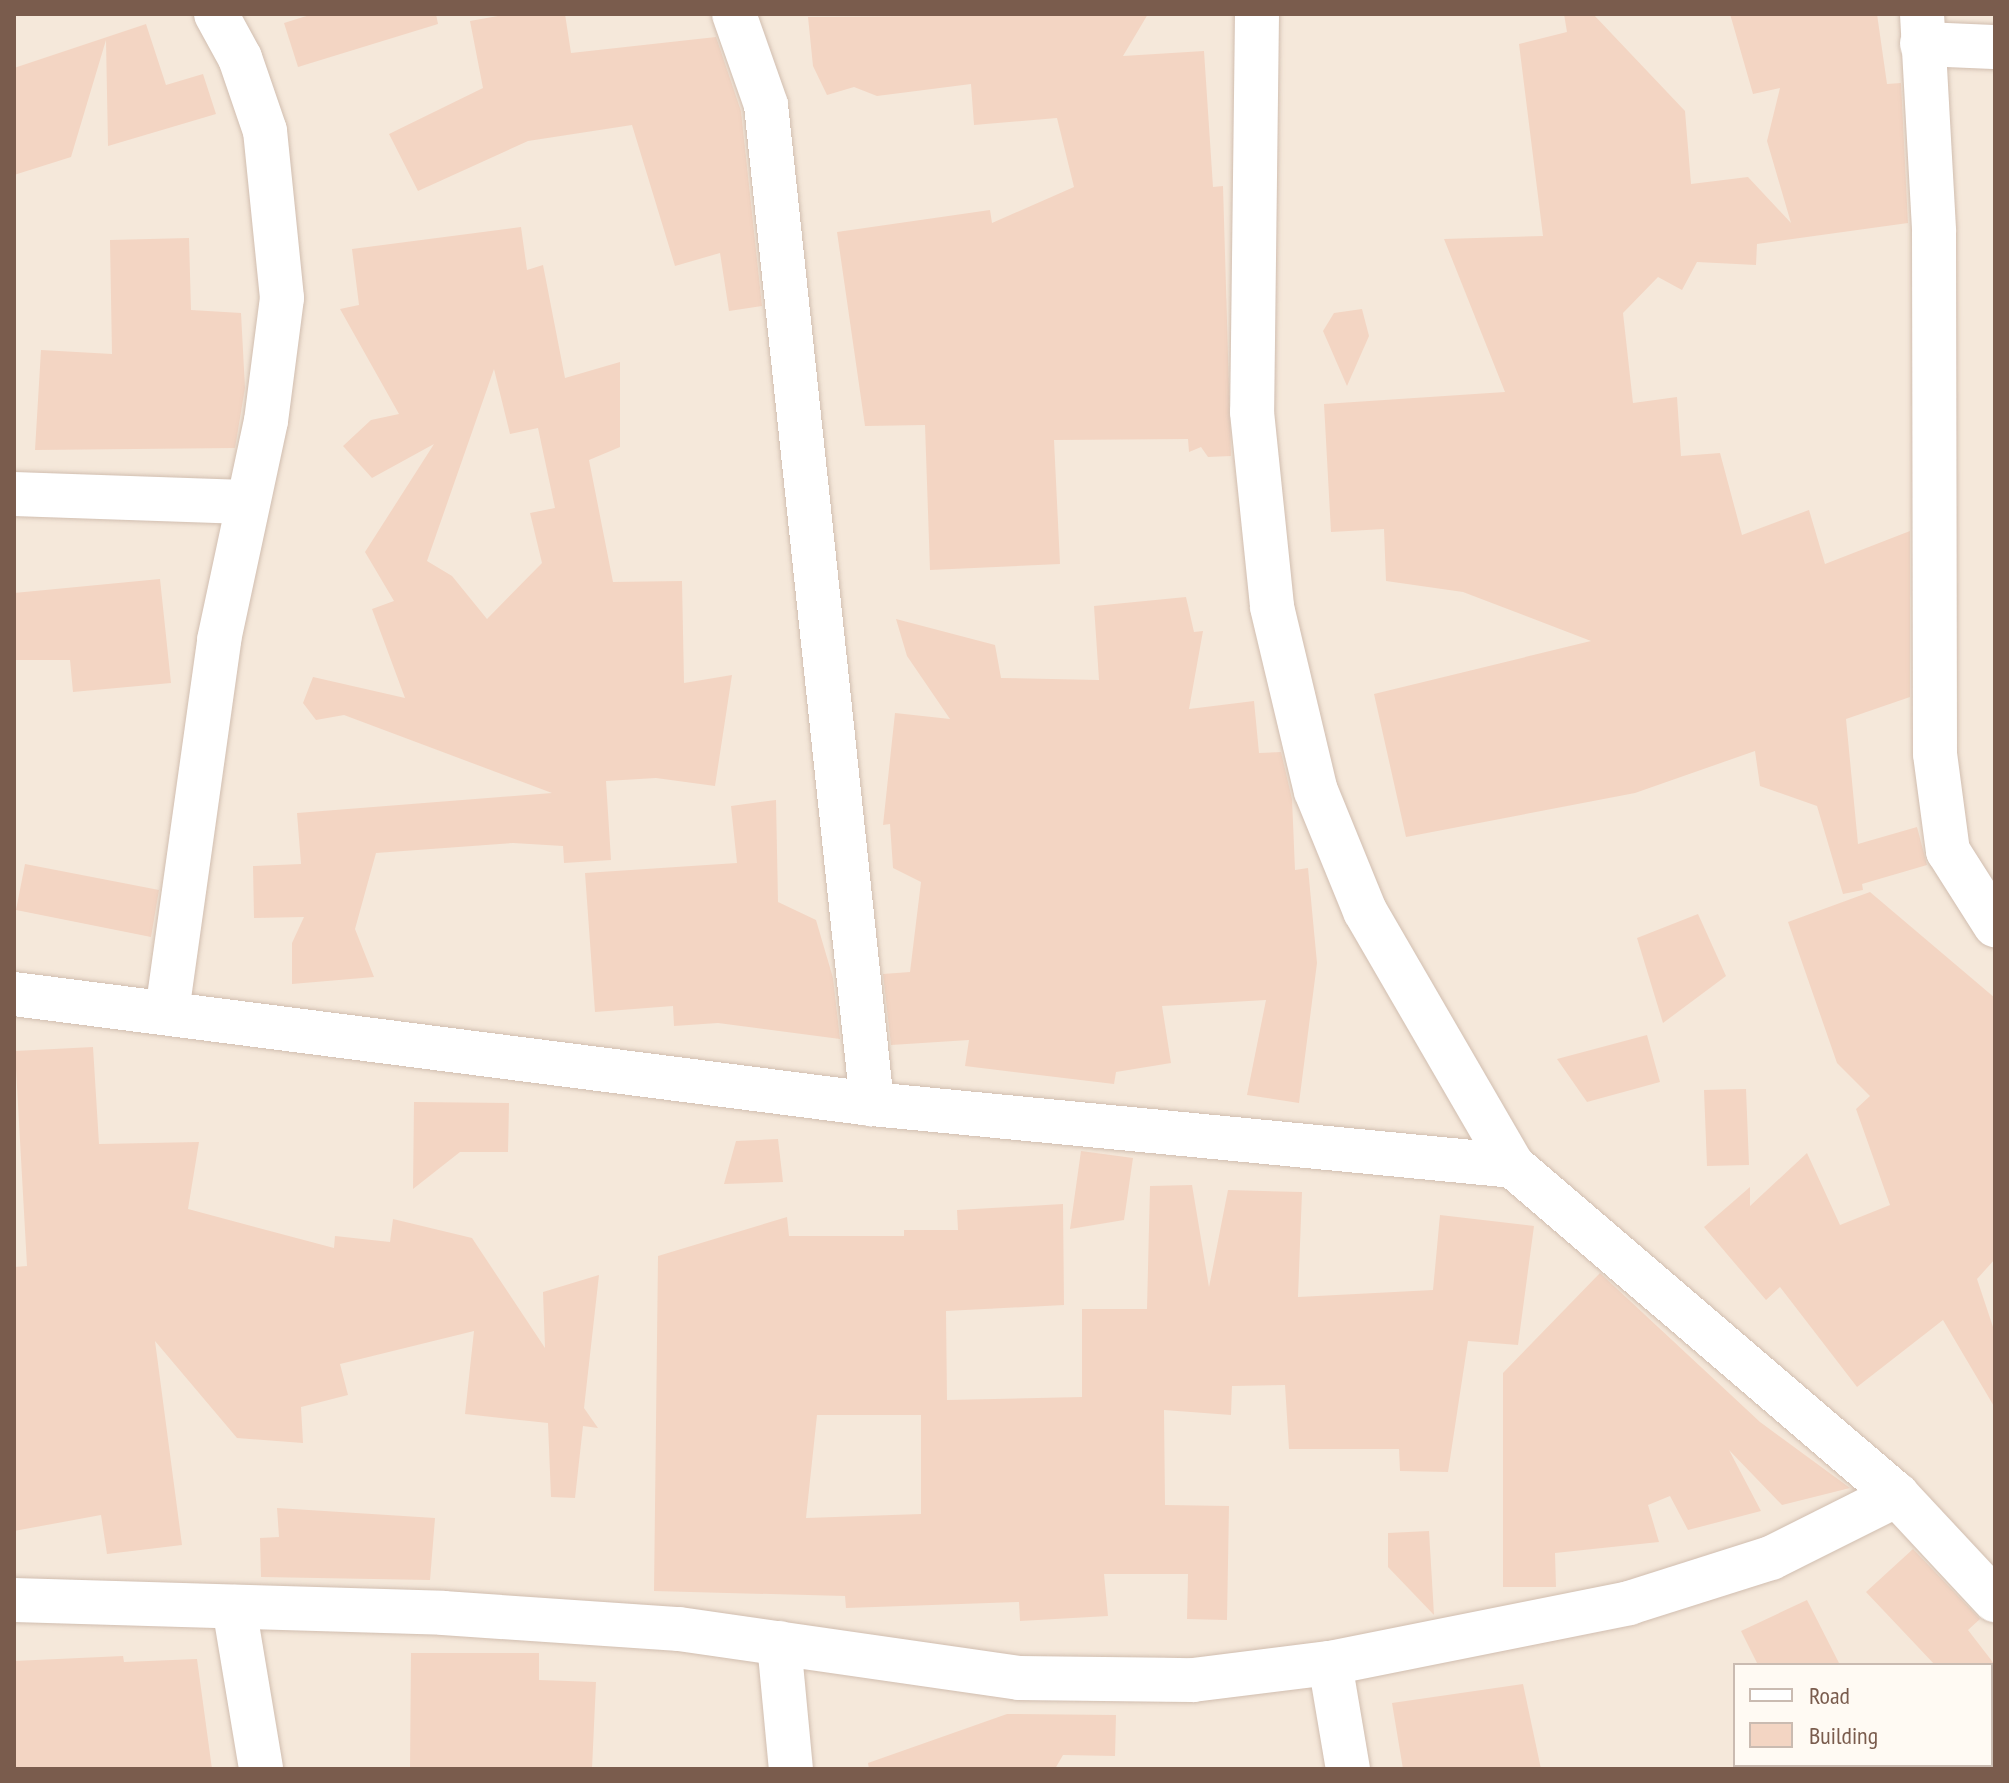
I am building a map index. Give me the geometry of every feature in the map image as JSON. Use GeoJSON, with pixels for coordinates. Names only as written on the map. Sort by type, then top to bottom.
{"type":"FeatureCollection","features":[{"type":"Feature","properties":{"kind":"street"},"geometry":{"type":"LineString","coordinates":[[167,1012],[245,502],[266,421],[282,298],[265,131],[240,58],[216,14]]}},
{"type":"Feature","properties":{"kind":"street"},"geometry":{"type":"LineString","coordinates":[[734,14],[766,105],[872,1104]]}},
{"type":"Feature","properties":{"kind":"street"},"geometry":{"type":"LineString","coordinates":[[1257,14],[1252,412],[1272,607],[1316,791],[1365,911],[1513,1166],[1897,1495],[1995,1600]]}},
{"type":"Feature","properties":{"kind":"street"},"geometry":{"type":"LineString","coordinates":[[1995,47],[1922,29],[1934,232],[1935,754],[1948,851],[1995,925]]}},
{"type":"Feature","properties":{"kind":"street"},"geometry":{"type":"LineString","coordinates":[[14,494],[245,502]]}},
{"type":"Feature","properties":{"kind":"street"},"geometry":{"type":"LineString","coordinates":[[14,994],[872,1104],[1513,1166]]}},
{"type":"Feature","properties":{"kind":"street"},"geometry":{"type":"LineString","coordinates":[[14,1600],[443,1613],[779,1643],[1019,1678],[1193,1680],[1330,1663],[1629,1603],[1771,1558],[1897,1495]]}},
{"type":"Feature","properties":{"kind":"street"},"geometry":{"type":"LineString","coordinates":[[234,1607],[261,1769]]}},
{"type":"Feature","properties":{"kind":"street"},"geometry":{"type":"LineString","coordinates":[[779,1643],[791,1769]]}},
{"type":"Feature","properties":{"kind":"street"},"geometry":{"type":"LineString","coordinates":[[1330,1663],[1348,1769]]}},
{"type":"Feature","properties":{"kind":"shaded area"},"geometry":{"type":"Polygon","coordinates":[[[14,14],[1995,14],[1995,1769],[14,1769],[14,14]]]}},
{"type":"Feature","properties":{"kind":"building"},"geometry":{"type":"Polygon","coordinates":[[[313,14],[436,14],[438,24],[298,67],[284,23],[313,14]]]}},
{"type":"Feature","properties":{"kind":"building"},"geometry":{"type":"Polygon","coordinates":[[[509,14],[565,14],[571,53],[716,37],[741,111],[762,306],[729,311],[720,253],[675,266],[632,125],[528,141],[418,191],[389,134],[483,88],[470,21],[509,14]]]}},
{"type":"Feature","properties":{"kind":"building"},"geometry":{"type":"Polygon","coordinates":[[[1148,14],[1123,56],[1204,51],[1213,187],[1223,186],[1231,456],[1208,457],[1201,447],[1189,452],[1188,439],[1054,440],[1060,564],[930,570],[925,425],[865,426],[837,232],[990,210],[992,223],[1074,187],[1057,118],[974,125],[971,84],[877,96],[854,87],[827,95],[813,66],[808,17],[1148,14]]]}},
{"type":"Feature","properties":{"kind":"building"},"geometry":{"type":"Polygon","coordinates":[[[1564,14],[1593,14],[1685,111],[1691,184],[1748,177],[1791,223],[1767,141],[1780,88],[1753,94],[1730,14],[1877,14],[1887,84],[1901,83],[1908,223],[1757,244],[1756,265],[1697,262],[1682,290],[1658,277],[1623,313],[1633,403],[1677,397],[1681,456],[1720,453],[1742,535],[1809,510],[1825,564],[1910,531],[1910,697],[1846,719],[1858,844],[1917,827],[1927,865],[1862,884],[1863,890],[1843,894],[1817,806],[1760,786],[1755,751],[1635,793],[1406,837],[1374,694],[1591,641],[1463,592],[1386,581],[1384,529],[1331,532],[1324,404],[1505,392],[1444,239],[1543,236],[1519,44],[1567,32],[1564,14]]]}},
{"type":"Feature","properties":{"kind":"building"},"geometry":{"type":"Polygon","coordinates":[[[146,24],[166,85],[203,74],[216,114],[108,146],[106,40],[71,157],[14,175],[14,68],[146,24]]]}},
{"type":"Feature","properties":{"kind":"building"},"geometry":{"type":"Polygon","coordinates":[[[521,227],[527,270],[543,265],[565,378],[620,362],[620,447],[589,460],[613,582],[682,581],[684,683],[732,675],[715,786],[656,778],[606,781],[611,860],[564,863],[563,846],[513,843],[376,853],[355,929],[374,977],[292,984],[292,943],[304,917],[254,918],[253,866],[301,864],[297,813],[552,793],[344,715],[316,720],[303,703],[313,677],[405,698],[372,609],[394,601],[365,552],[434,444],[372,478],[343,446],[371,420],[399,414],[340,309],[359,305],[352,249],[521,227]],[[494,369],[427,561],[452,576],[487,619],[542,563],[530,513],[555,508],[538,428],[510,434],[494,369]]]}},
{"type":"Feature","properties":{"kind":"building"},"geometry":{"type":"Polygon","coordinates":[[[189,238],[191,310],[241,313],[245,388],[235,448],[35,450],[41,350],[112,354],[110,240],[189,238]]]}},
{"type":"Feature","properties":{"kind":"building"},"geometry":{"type":"Polygon","coordinates":[[[1362,309],[1369,336],[1347,386],[1323,331],[1334,313],[1362,309]]]}},
{"type":"Feature","properties":{"kind":"building"},"geometry":{"type":"Polygon","coordinates":[[[160,579],[171,683],[73,692],[70,660],[14,660],[14,593],[160,579]]]}},
{"type":"Feature","properties":{"kind":"building"},"geometry":{"type":"Polygon","coordinates":[[[1186,597],[1194,632],[1203,631],[1189,709],[1254,701],[1259,753],[1281,752],[1292,799],[1295,870],[1308,868],[1317,963],[1299,1103],[1247,1095],[1266,1000],[1162,1006],[1171,1063],[1116,1072],[1114,1084],[965,1066],[969,1040],[891,1045],[883,974],[910,972],[921,882],[893,868],[890,824],[883,825],[895,713],[950,719],[907,656],[896,619],[995,645],[1001,678],[1099,680],[1094,606],[1186,597]]]}},
{"type":"Feature","properties":{"kind":"building"},"geometry":{"type":"Polygon","coordinates":[[[776,800],[778,902],[816,920],[833,978],[840,1039],[718,1023],[674,1026],[673,1006],[595,1012],[585,873],[737,863],[731,806],[776,800]]]}},
{"type":"Feature","properties":{"kind":"building"},"geometry":{"type":"Polygon","coordinates":[[[25,864],[159,890],[151,937],[16,910],[25,864]]]}},
{"type":"Feature","properties":{"kind":"building"},"geometry":{"type":"Polygon","coordinates":[[[1870,892],[1995,998],[1995,1259],[1977,1279],[1995,1333],[1995,1408],[1943,1320],[1857,1387],[1780,1287],[1766,1300],[1704,1227],[1750,1187],[1750,1206],[1807,1153],[1840,1225],[1890,1205],[1856,1109],[1870,1096],[1837,1063],[1788,922],[1870,892]]]}},
{"type":"Feature","properties":{"kind":"building"},"geometry":{"type":"Polygon","coordinates":[[[1698,914],[1726,976],[1663,1023],[1637,938],[1698,914]]]}},
{"type":"Feature","properties":{"kind":"building"},"geometry":{"type":"Polygon","coordinates":[[[1647,1035],[1660,1082],[1587,1102],[1557,1059],[1647,1035]]]}},
{"type":"Feature","properties":{"kind":"building"},"geometry":{"type":"Polygon","coordinates":[[[93,1047],[99,1144],[199,1142],[188,1209],[334,1248],[335,1236],[390,1242],[393,1219],[472,1238],[545,1348],[543,1292],[599,1275],[584,1408],[598,1428],[583,1426],[575,1498],[551,1497],[548,1423],[465,1414],[474,1331],[340,1364],[348,1395],[301,1407],[303,1443],[237,1438],[155,1341],[182,1545],[107,1554],[101,1515],[14,1531],[14,1267],[27,1266],[15,1051],[93,1047]]]}},
{"type":"Feature","properties":{"kind":"building"},"geometry":{"type":"Polygon","coordinates":[[[1746,1089],[1749,1165],[1707,1166],[1704,1090],[1746,1089]]]}},
{"type":"Feature","properties":{"kind":"building"},"geometry":{"type":"Polygon","coordinates":[[[414,1102],[509,1103],[508,1152],[460,1152],[413,1189],[414,1102]]]}},
{"type":"Feature","properties":{"kind":"building"},"geometry":{"type":"Polygon","coordinates":[[[778,1139],[783,1182],[724,1184],[736,1141],[778,1139]]]}},
{"type":"Feature","properties":{"kind":"building"},"geometry":{"type":"Polygon","coordinates":[[[1081,1151],[1133,1158],[1124,1220],[1070,1229],[1081,1151]]]}},
{"type":"Feature","properties":{"kind":"building"},"geometry":{"type":"Polygon","coordinates":[[[1192,1185],[1209,1287],[1228,1190],[1302,1192],[1298,1297],[1433,1290],[1440,1215],[1534,1226],[1518,1345],[1468,1341],[1448,1472],[1400,1471],[1399,1449],[1289,1449],[1285,1385],[1232,1386],[1231,1415],[1164,1410],[1165,1505],[1229,1506],[1227,1620],[1187,1619],[1188,1574],[1104,1574],[1108,1616],[1020,1621],[1019,1602],[846,1608],[845,1596],[654,1591],[658,1256],[787,1217],[789,1236],[904,1236],[904,1230],[958,1230],[957,1210],[1063,1204],[1064,1305],[946,1311],[947,1400],[1082,1397],[1082,1309],[1147,1309],[1150,1186],[1192,1185]],[[817,1415],[806,1518],[921,1514],[921,1415],[817,1415]]]}},
{"type":"Feature","properties":{"kind":"building"},"geometry":{"type":"Polygon","coordinates":[[[1600,1273],[1760,1422],[1850,1488],[1782,1505],[1729,1450],[1761,1511],[1688,1530],[1670,1496],[1648,1505],[1659,1542],[1555,1553],[1556,1587],[1503,1587],[1503,1373],[1600,1273]]]}},
{"type":"Feature","properties":{"kind":"building"},"geometry":{"type":"Polygon","coordinates":[[[277,1508],[435,1518],[430,1580],[261,1577],[260,1538],[279,1537],[277,1508]]]}},
{"type":"Feature","properties":{"kind":"building"},"geometry":{"type":"Polygon","coordinates":[[[1429,1531],[1434,1615],[1388,1567],[1388,1533],[1429,1531]]]}},
{"type":"Feature","properties":{"kind":"building"},"geometry":{"type":"Polygon","coordinates":[[[1913,1549],[1980,1619],[1968,1630],[1995,1665],[1933,1663],[1866,1592],[1913,1549]]]}},
{"type":"Feature","properties":{"kind":"building"},"geometry":{"type":"Polygon","coordinates":[[[1807,1600],[1839,1663],[1757,1663],[1741,1631],[1807,1600]]]}},
{"type":"Feature","properties":{"kind":"building"},"geometry":{"type":"Polygon","coordinates":[[[411,1653],[539,1653],[539,1680],[596,1682],[592,1769],[410,1769],[411,1653]]]}},
{"type":"Feature","properties":{"kind":"building"},"geometry":{"type":"Polygon","coordinates":[[[123,1656],[124,1662],[197,1659],[212,1769],[14,1769],[14,1661],[123,1656]]]}},
{"type":"Feature","properties":{"kind":"building"},"geometry":{"type":"Polygon","coordinates":[[[1523,1684],[1541,1769],[1403,1769],[1392,1703],[1523,1684]]]}},
{"type":"Feature","properties":{"kind":"building"},"geometry":{"type":"Polygon","coordinates":[[[1007,1714],[1116,1715],[1115,1756],[1063,1755],[1055,1769],[869,1769],[868,1763],[1007,1714]]]}}]}
